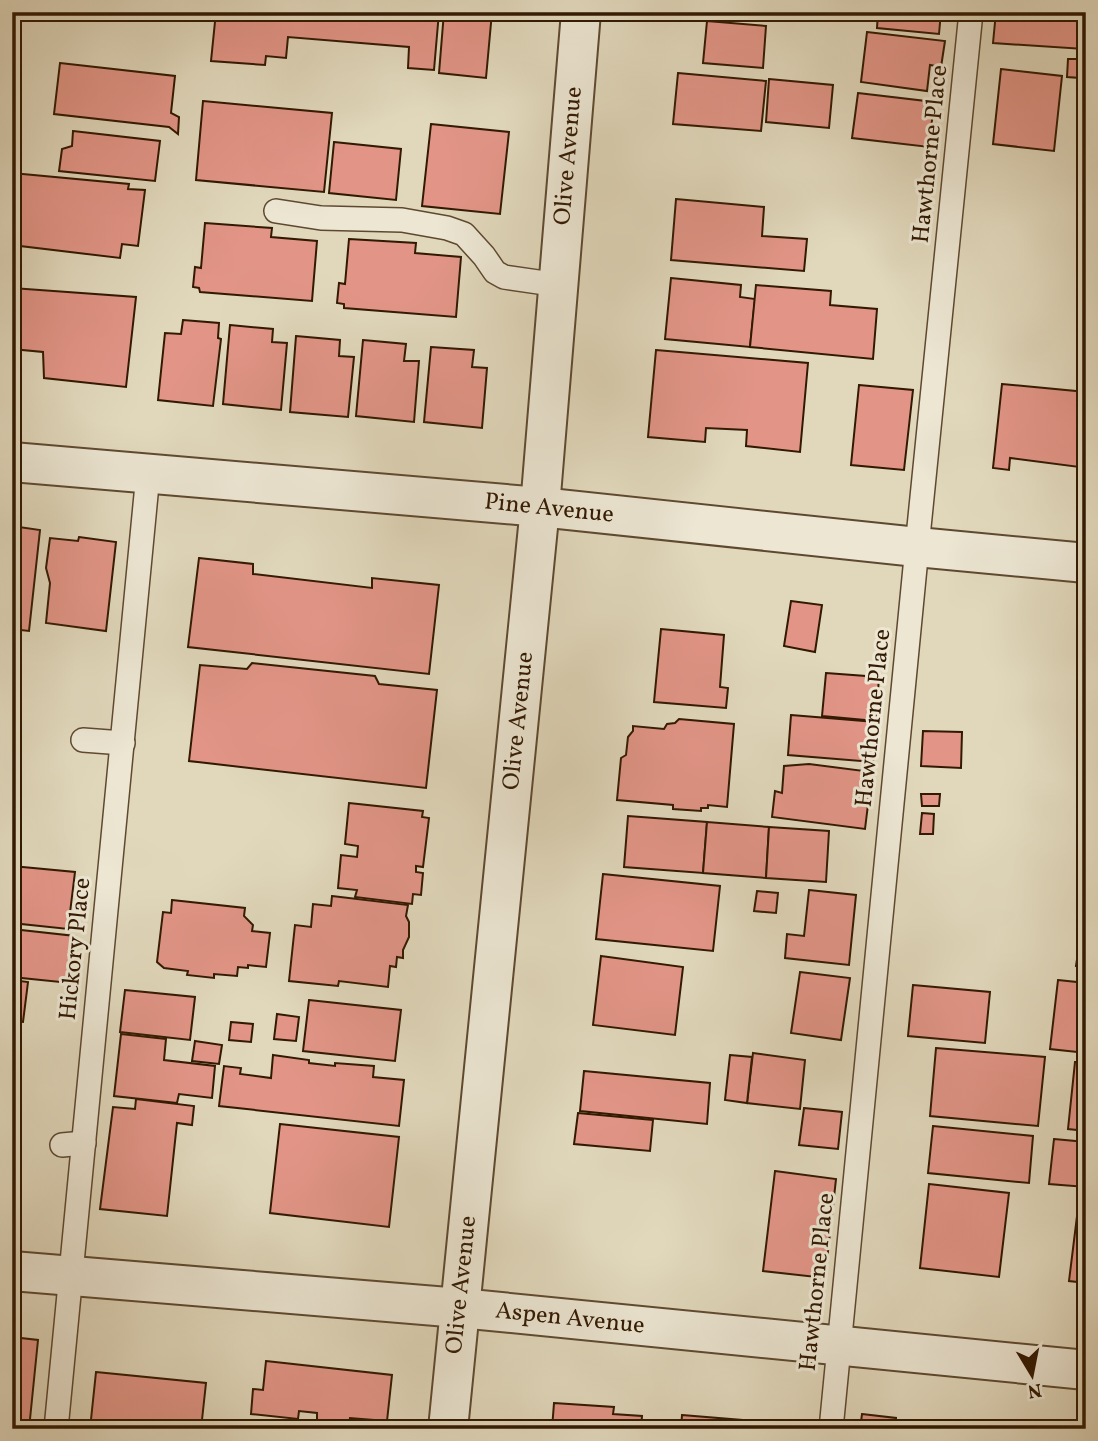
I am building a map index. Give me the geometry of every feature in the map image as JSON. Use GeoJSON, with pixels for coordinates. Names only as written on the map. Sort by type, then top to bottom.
{"type":"FeatureCollection","features":[{"type":"Feature","properties":{"kind":"street","name":"Olive Avenue"},"geometry":{"type":"LineString","coordinates":[[448,1429],[540,507],[581,12]]}},
{"type":"Feature","properties":{"kind":"street","name":"Pine Avenue"},"geometry":{"type":"LineString","coordinates":[[12,462],[540,507],[1086,563]]}},
{"type":"Feature","properties":{"kind":"street","name":"Aspen Avenue"},"geometry":{"type":"LineString","coordinates":[[12,1271],[460,1308],[1086,1370]]}},
{"type":"Feature","properties":{"kind":"lane","name":"Hawthorne Place"},"geometry":{"type":"LineString","coordinates":[[831,1429],[971,12]]}},
{"type":"Feature","properties":{"kind":"lane"},"geometry":{"type":"LineString","coordinates":[[276,211],[321,218],[402,220],[447,228],[464,234],[495,272],[503,277],[559,285]]}},
{"type":"Feature","properties":{"kind":"lane","name":"Hickory Place"},"geometry":{"type":"LineString","coordinates":[[56,1429],[71,1276],[73,1144],[122,743],[148,474]]}},
{"type":"Feature","properties":{"kind":"lane"},"geometry":{"type":"LineString","coordinates":[[83,740],[122,743]]}},
{"type":"Feature","properties":{"kind":"building"},"geometry":{"type":"Polygon","coordinates":[[[216,12],[439,12],[434,70],[408,68],[409,47],[288,37],[286,58],[266,56],[265,65],[211,61],[216,12]]]}},
{"type":"Feature","properties":{"kind":"building"},"geometry":{"type":"Polygon","coordinates":[[[444,12],[492,12],[486,78],[439,73],[444,12]]]}},
{"type":"Feature","properties":{"kind":"building"},"geometry":{"type":"Polygon","coordinates":[[[761,12],[761,19],[697,14],[761,12]]]}},
{"type":"Feature","properties":{"kind":"building"},"geometry":{"type":"Polygon","coordinates":[[[878,12],[941,12],[939,34],[877,28],[878,12]]]}},
{"type":"Feature","properties":{"kind":"building"},"geometry":{"type":"Polygon","coordinates":[[[996,12],[1086,12],[1084,49],[993,43],[996,12]]]}},
{"type":"Feature","properties":{"kind":"building"},"geometry":{"type":"Polygon","coordinates":[[[707,21],[766,26],[763,68],[703,63],[707,21]]]}},
{"type":"Feature","properties":{"kind":"building"},"geometry":{"type":"Polygon","coordinates":[[[867,32],[945,41],[941,67],[930,65],[927,91],[861,82],[867,32]]]}},
{"type":"Feature","properties":{"kind":"building"},"geometry":{"type":"Polygon","coordinates":[[[1086,57],[1086,104],[1078,104],[1080,78],[1067,77],[1068,59],[1086,57]]]}},
{"type":"Feature","properties":{"kind":"building"},"geometry":{"type":"Polygon","coordinates":[[[60,63],[175,76],[171,113],[179,117],[178,134],[169,127],[54,114],[60,63]]]}},
{"type":"Feature","properties":{"kind":"building"},"geometry":{"type":"Polygon","coordinates":[[[1001,69],[1062,76],[1054,151],[993,144],[1001,69]]]}},
{"type":"Feature","properties":{"kind":"building"},"geometry":{"type":"Polygon","coordinates":[[[678,73],[766,81],[761,131],[673,124],[678,73]]]}},
{"type":"Feature","properties":{"kind":"building"},"geometry":{"type":"Polygon","coordinates":[[[769,79],[833,85],[829,128],[766,122],[769,79]]]}},
{"type":"Feature","properties":{"kind":"building"},"geometry":{"type":"Polygon","coordinates":[[[858,93],[934,102],[929,147],[852,138],[858,93]]]}},
{"type":"Feature","properties":{"kind":"building"},"geometry":{"type":"Polygon","coordinates":[[[203,101],[332,113],[324,192],[196,180],[203,101]]]}},
{"type":"Feature","properties":{"kind":"building"},"geometry":{"type":"Polygon","coordinates":[[[431,124],[509,132],[500,214],[422,206],[431,124]]]}},
{"type":"Feature","properties":{"kind":"building"},"geometry":{"type":"Polygon","coordinates":[[[73,131],[160,141],[155,181],[59,171],[62,149],[72,146],[73,131]]]}},
{"type":"Feature","properties":{"kind":"building"},"geometry":{"type":"Polygon","coordinates":[[[334,142],[401,149],[396,200],[329,193],[334,142]]]}},
{"type":"Feature","properties":{"kind":"building"},"geometry":{"type":"Polygon","coordinates":[[[12,173],[129,184],[128,189],[145,190],[138,246],[122,244],[120,258],[12,245],[12,173]]]}},
{"type":"Feature","properties":{"kind":"building"},"geometry":{"type":"Polygon","coordinates":[[[676,199],[764,207],[762,236],[807,239],[804,271],[671,260],[676,199]]]}},
{"type":"Feature","properties":{"kind":"building"},"geometry":{"type":"Polygon","coordinates":[[[205,223],[272,228],[271,237],[317,241],[312,301],[200,292],[199,288],[193,287],[195,267],[201,268],[205,223]]]}},
{"type":"Feature","properties":{"kind":"building"},"geometry":{"type":"Polygon","coordinates":[[[349,239],[416,243],[415,253],[461,257],[456,317],[344,308],[344,304],[337,303],[339,283],[345,284],[349,239]]]}},
{"type":"Feature","properties":{"kind":"building"},"geometry":{"type":"Polygon","coordinates":[[[671,278],[741,285],[740,297],[755,299],[750,347],[665,339],[671,278]]]}},
{"type":"Feature","properties":{"kind":"building"},"geometry":{"type":"Polygon","coordinates":[[[756,285],[831,291],[830,305],[877,309],[873,359],[750,347],[756,285]]]}},
{"type":"Feature","properties":{"kind":"building"},"geometry":{"type":"Polygon","coordinates":[[[12,288],[136,297],[126,387],[44,378],[43,352],[12,349],[12,288]]]}},
{"type":"Feature","properties":{"kind":"building"},"geometry":{"type":"Polygon","coordinates":[[[183,320],[219,323],[218,338],[221,339],[213,406],[158,400],[165,333],[181,334],[183,320]]]}},
{"type":"Feature","properties":{"kind":"building"},"geometry":{"type":"Polygon","coordinates":[[[230,325],[273,329],[272,342],[287,343],[281,410],[223,404],[230,325]]]}},
{"type":"Feature","properties":{"kind":"building"},"geometry":{"type":"Polygon","coordinates":[[[296,336],[340,340],[339,356],[354,357],[348,417],[290,412],[296,336]]]}},
{"type":"Feature","properties":{"kind":"building"},"geometry":{"type":"Polygon","coordinates":[[[363,340],[406,344],[404,361],[419,361],[414,422],[356,416],[363,340]]]}},
{"type":"Feature","properties":{"kind":"building"},"geometry":{"type":"Polygon","coordinates":[[[431,347],[474,350],[472,367],[487,368],[482,428],[424,422],[431,347]]]}},
{"type":"Feature","properties":{"kind":"building"},"geometry":{"type":"Polygon","coordinates":[[[656,350],[808,363],[800,452],[746,446],[747,430],[706,428],[705,442],[648,437],[656,350]]]}},
{"type":"Feature","properties":{"kind":"building"},"geometry":{"type":"Polygon","coordinates":[[[1002,384],[1086,392],[1086,461],[1080,461],[1079,467],[1010,458],[1009,470],[993,468],[1002,384]]]}},
{"type":"Feature","properties":{"kind":"building"},"geometry":{"type":"Polygon","coordinates":[[[859,385],[913,390],[904,470],[851,465],[859,385]]]}},
{"type":"Feature","properties":{"kind":"building"},"geometry":{"type":"Polygon","coordinates":[[[12,526],[40,530],[29,631],[12,629],[12,526]]]}},
{"type":"Feature","properties":{"kind":"building"},"geometry":{"type":"Polygon","coordinates":[[[79,537],[116,542],[106,631],[46,623],[50,583],[46,568],[50,538],[78,541],[79,537]]]}},
{"type":"Feature","properties":{"kind":"building"},"geometry":{"type":"Polygon","coordinates":[[[199,558],[253,564],[253,574],[372,588],[372,578],[439,585],[429,674],[188,647],[199,558]]]}},
{"type":"Feature","properties":{"kind":"building"},"geometry":{"type":"Polygon","coordinates":[[[791,601],[822,605],[815,652],[784,646],[791,601]]]}},
{"type":"Feature","properties":{"kind":"building"},"geometry":{"type":"Polygon","coordinates":[[[661,629],[724,635],[720,687],[728,688],[726,708],[654,702],[661,629]]]}},
{"type":"Feature","properties":{"kind":"building"},"geometry":{"type":"Polygon","coordinates":[[[252,663],[375,676],[379,684],[437,690],[426,788],[189,761],[200,665],[247,669],[252,663]]]}},
{"type":"Feature","properties":{"kind":"building"},"geometry":{"type":"Polygon","coordinates":[[[826,673],[879,677],[876,721],[822,716],[826,673]]]}},
{"type":"Feature","properties":{"kind":"building"},"geometry":{"type":"Polygon","coordinates":[[[791,715],[876,722],[873,762],[788,755],[791,715]]]}},
{"type":"Feature","properties":{"kind":"building"},"geometry":{"type":"Polygon","coordinates":[[[679,719],[734,724],[727,807],[708,805],[708,808],[701,808],[701,811],[673,809],[673,805],[617,800],[621,758],[626,755],[628,737],[633,726],[664,729],[667,724],[675,723],[679,719]]]}},
{"type":"Feature","properties":{"kind":"building"},"geometry":{"type":"Polygon","coordinates":[[[923,731],[962,732],[961,768],[921,766],[923,731]]]}},
{"type":"Feature","properties":{"kind":"building"},"geometry":{"type":"Polygon","coordinates":[[[809,764],[872,772],[865,829],[772,817],[775,791],[782,793],[784,766],[809,764]]]}},
{"type":"Feature","properties":{"kind":"building"},"geometry":{"type":"Polygon","coordinates":[[[921,794],[940,794],[939,806],[922,806],[921,794]]]}},
{"type":"Feature","properties":{"kind":"building"},"geometry":{"type":"Polygon","coordinates":[[[349,803],[423,811],[422,817],[429,818],[423,867],[416,866],[416,872],[423,873],[421,895],[413,894],[412,904],[355,897],[357,890],[338,888],[341,855],[357,857],[358,846],[345,844],[349,803]]]}},
{"type":"Feature","properties":{"kind":"building"},"geometry":{"type":"Polygon","coordinates":[[[922,813],[934,814],[933,834],[920,834],[922,813]]]}},
{"type":"Feature","properties":{"kind":"building"},"geometry":{"type":"Polygon","coordinates":[[[628,816],[707,822],[703,873],[624,867],[628,816]]]}},
{"type":"Feature","properties":{"kind":"building"},"geometry":{"type":"Polygon","coordinates":[[[707,822],[769,827],[766,878],[703,873],[707,822]]]}},
{"type":"Feature","properties":{"kind":"building"},"geometry":{"type":"Polygon","coordinates":[[[769,827],[829,831],[826,882],[766,878],[769,827]]]}},
{"type":"Feature","properties":{"kind":"building"},"geometry":{"type":"Polygon","coordinates":[[[12,866],[75,872],[68,929],[12,923],[12,866]]]}},
{"type":"Feature","properties":{"kind":"building"},"geometry":{"type":"Polygon","coordinates":[[[603,874],[720,886],[713,951],[596,939],[603,874]]]}},
{"type":"Feature","properties":{"kind":"building"},"geometry":{"type":"Polygon","coordinates":[[[809,890],[856,895],[849,965],[785,958],[787,934],[804,936],[809,890]]]}},
{"type":"Feature","properties":{"kind":"building"},"geometry":{"type":"Polygon","coordinates":[[[757,891],[778,893],[776,913],[754,911],[757,891]]]}},
{"type":"Feature","properties":{"kind":"building"},"geometry":{"type":"Polygon","coordinates":[[[332,896],[408,905],[406,916],[409,922],[409,937],[403,950],[403,958],[397,957],[396,967],[390,966],[388,987],[339,981],[338,986],[289,981],[295,925],[311,927],[313,904],[331,906],[332,896]]]}},
{"type":"Feature","properties":{"kind":"building"},"geometry":{"type":"Polygon","coordinates":[[[172,900],[245,908],[244,916],[253,925],[252,931],[270,933],[266,967],[238,967],[237,976],[214,974],[214,978],[187,975],[188,971],[164,968],[157,962],[163,912],[171,913],[172,900]]]}},
{"type":"Feature","properties":{"kind":"building"},"geometry":{"type":"Polygon","coordinates":[[[1086,913],[1086,972],[1079,971],[1076,966],[1086,913]]]}},
{"type":"Feature","properties":{"kind":"building"},"geometry":{"type":"Polygon","coordinates":[[[12,929],[75,936],[70,983],[12,977],[12,929]]]}},
{"type":"Feature","properties":{"kind":"building"},"geometry":{"type":"Polygon","coordinates":[[[601,956],[683,967],[675,1035],[593,1025],[601,956]]]}},
{"type":"Feature","properties":{"kind":"building"},"geometry":{"type":"Polygon","coordinates":[[[800,972],[850,978],[841,1040],[791,1033],[800,972]]]}},
{"type":"Feature","properties":{"kind":"building"},"geometry":{"type":"Polygon","coordinates":[[[12,980],[28,982],[23,1022],[12,1021],[12,980]]]}},
{"type":"Feature","properties":{"kind":"building"},"geometry":{"type":"Polygon","coordinates":[[[1058,980],[1086,983],[1086,1053],[1050,1049],[1058,980]]]}},
{"type":"Feature","properties":{"kind":"building"},"geometry":{"type":"Polygon","coordinates":[[[913,985],[990,992],[985,1043],[908,1036],[913,985]]]}},
{"type":"Feature","properties":{"kind":"building"},"geometry":{"type":"Polygon","coordinates":[[[125,990],[195,997],[190,1040],[120,1032],[125,990]]]}},
{"type":"Feature","properties":{"kind":"building"},"geometry":{"type":"Polygon","coordinates":[[[309,1000],[401,1010],[395,1061],[303,1051],[309,1000]]]}},
{"type":"Feature","properties":{"kind":"building"},"geometry":{"type":"Polygon","coordinates":[[[277,1014],[299,1017],[296,1041],[274,1039],[277,1014]]]}},
{"type":"Feature","properties":{"kind":"building"},"geometry":{"type":"Polygon","coordinates":[[[231,1022],[253,1024],[251,1042],[229,1040],[231,1022]]]}},
{"type":"Feature","properties":{"kind":"building"},"geometry":{"type":"Polygon","coordinates":[[[121,1034],[166,1039],[164,1060],[215,1066],[212,1098],[179,1094],[177,1103],[114,1096],[121,1034]]]}},
{"type":"Feature","properties":{"kind":"building"},"geometry":{"type":"Polygon","coordinates":[[[195,1041],[222,1045],[219,1064],[192,1061],[195,1041]]]}},
{"type":"Feature","properties":{"kind":"building"},"geometry":{"type":"Polygon","coordinates":[[[936,1048],[1045,1057],[1038,1126],[930,1116],[936,1048]]]}},
{"type":"Feature","properties":{"kind":"building"},"geometry":{"type":"Polygon","coordinates":[[[753,1053],[805,1060],[800,1109],[747,1103],[753,1053]]]}},
{"type":"Feature","properties":{"kind":"building"},"geometry":{"type":"Polygon","coordinates":[[[273,1055],[335,1066],[335,1063],[374,1066],[373,1077],[404,1080],[399,1126],[219,1106],[224,1066],[241,1068],[240,1074],[271,1078],[273,1055]]]}},
{"type":"Feature","properties":{"kind":"building"},"geometry":{"type":"Polygon","coordinates":[[[730,1055],[752,1057],[747,1103],[725,1100],[730,1055]]]}},
{"type":"Feature","properties":{"kind":"building"},"geometry":{"type":"Polygon","coordinates":[[[1075,1062],[1086,1062],[1086,1131],[1068,1129],[1075,1062]]]}},
{"type":"Feature","properties":{"kind":"building"},"geometry":{"type":"Polygon","coordinates":[[[584,1071],[710,1083],[707,1124],[580,1111],[584,1071]]]}},
{"type":"Feature","properties":{"kind":"building"},"geometry":{"type":"Polygon","coordinates":[[[136,1099],[194,1106],[192,1125],[177,1123],[167,1216],[100,1209],[113,1107],[135,1109],[136,1099]]]}},
{"type":"Feature","properties":{"kind":"building"},"geometry":{"type":"Polygon","coordinates":[[[804,1108],[842,1112],[838,1149],[799,1145],[804,1108]]]}},
{"type":"Feature","properties":{"kind":"building"},"geometry":{"type":"Polygon","coordinates":[[[578,1113],[653,1120],[650,1151],[574,1144],[578,1113]]]}},
{"type":"Feature","properties":{"kind":"building"},"geometry":{"type":"Polygon","coordinates":[[[280,1124],[399,1137],[389,1227],[270,1213],[280,1124]]]}},
{"type":"Feature","properties":{"kind":"building"},"geometry":{"type":"Polygon","coordinates":[[[933,1126],[1033,1136],[1029,1183],[928,1173],[933,1126]]]}},
{"type":"Feature","properties":{"kind":"building"},"geometry":{"type":"Polygon","coordinates":[[[1054,1139],[1086,1142],[1086,1187],[1049,1184],[1054,1139]]]}},
{"type":"Feature","properties":{"kind":"building"},"geometry":{"type":"Polygon","coordinates":[[[775,1171],[836,1179],[825,1278],[763,1271],[775,1171]]]}},
{"type":"Feature","properties":{"kind":"building"},"geometry":{"type":"Polygon","coordinates":[[[929,1184],[1009,1193],[999,1277],[920,1268],[929,1184]]]}},
{"type":"Feature","properties":{"kind":"building"},"geometry":{"type":"Polygon","coordinates":[[[1079,1200],[1086,1201],[1086,1283],[1069,1281],[1079,1200]]]}},
{"type":"Feature","properties":{"kind":"building"},"geometry":{"type":"Polygon","coordinates":[[[12,1337],[38,1340],[29,1429],[12,1429],[12,1337]]]}},
{"type":"Feature","properties":{"kind":"building"},"geometry":{"type":"Polygon","coordinates":[[[266,1361],[392,1375],[387,1421],[350,1418],[349,1424],[317,1421],[317,1413],[299,1411],[298,1419],[251,1414],[253,1389],[263,1390],[266,1361]]]}},
{"type":"Feature","properties":{"kind":"building"},"geometry":{"type":"Polygon","coordinates":[[[96,1372],[206,1383],[201,1429],[90,1429],[96,1372]]]}},
{"type":"Feature","properties":{"kind":"building"},"geometry":{"type":"Polygon","coordinates":[[[554,1403],[614,1407],[613,1414],[642,1416],[641,1429],[552,1429],[554,1403]]]}},
{"type":"Feature","properties":{"kind":"building"},"geometry":{"type":"Polygon","coordinates":[[[862,1414],[896,1418],[895,1429],[860,1429],[862,1414]]]}},
{"type":"Feature","properties":{"kind":"building"},"geometry":{"type":"Polygon","coordinates":[[[682,1415],[742,1420],[741,1426],[769,1429],[681,1429],[682,1415]]]}},
{"type":"Feature","properties":{"kind":"building"},"geometry":{"type":"Polygon","coordinates":[[[216,1422],[244,1426],[243,1429],[215,1429],[216,1422]]]}}]}
